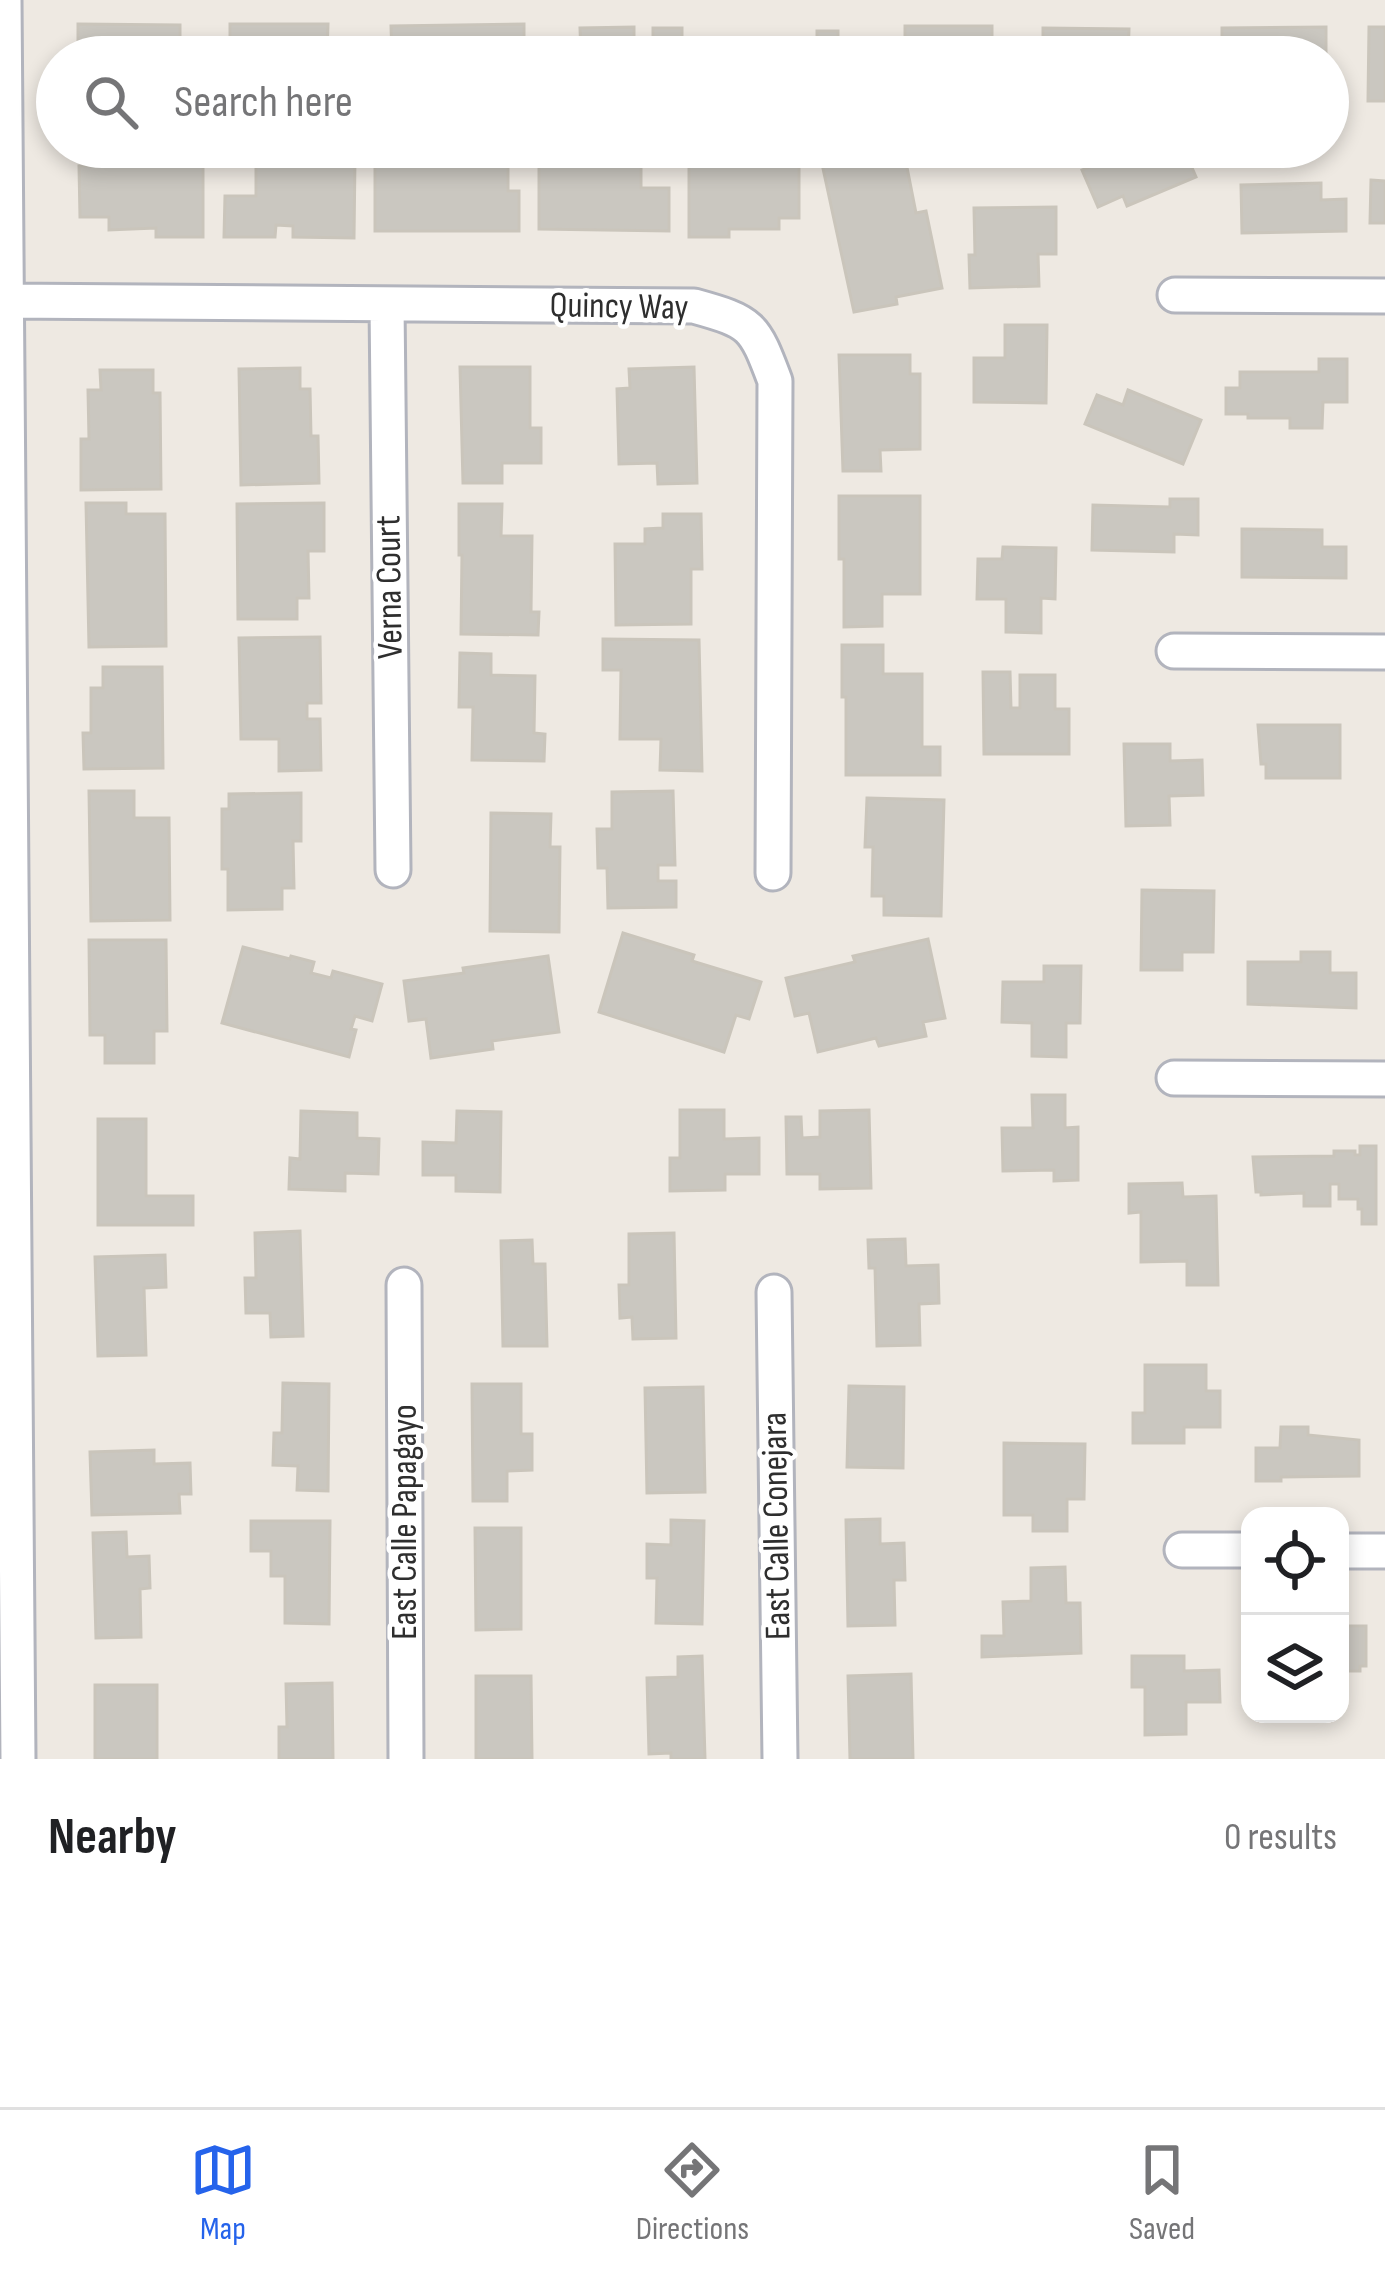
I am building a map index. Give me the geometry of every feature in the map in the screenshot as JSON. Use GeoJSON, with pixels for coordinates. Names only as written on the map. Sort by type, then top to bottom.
{"type":"FeatureCollection","features":[{"type":"Feature","properties":{"kind":"street"},"geometry":{"type":"LineString","coordinates":[[4,0],[18,1759]]}},
{"type":"Feature","properties":{"kind":"street"},"geometry":{"type":"LineString","coordinates":[[1175,296],[1385,296]]}},
{"type":"Feature","properties":{"kind":"street","name":"Quincy Way"},"geometry":{"type":"LineString","coordinates":[[4,301],[694,306],[732,316],[758,336],[775,381],[773,873]]}},
{"type":"Feature","properties":{"kind":"street","name":"Verna Court"},"geometry":{"type":"LineString","coordinates":[[387,304],[393,870]]}},
{"type":"Feature","properties":{"kind":"street"},"geometry":{"type":"LineString","coordinates":[[1174,651],[1385,652]]}},
{"type":"Feature","properties":{"kind":"street"},"geometry":{"type":"LineString","coordinates":[[1174,1078],[1385,1079]]}},
{"type":"Feature","properties":{"kind":"street","name":"East Calle Papagayo"},"geometry":{"type":"LineString","coordinates":[[404,1286],[406,1759]]}},
{"type":"Feature","properties":{"kind":"street","name":"East Calle Conejara"},"geometry":{"type":"LineString","coordinates":[[774,1292],[780,1759]]}},
{"type":"Feature","properties":{"kind":"street"},"geometry":{"type":"LineString","coordinates":[[1182,1550],[1241,1550]]}},
{"type":"Feature","properties":{"kind":"street"},"geometry":{"type":"LineString","coordinates":[[1349,1551],[1385,1551]]}},
{"type":"Feature","properties":{"kind":"building"},"geometry":{"type":"Polygon","coordinates":[[[78,24],[180,25],[180,36],[78,36],[78,24]]]}},
{"type":"Feature","properties":{"kind":"building"},"geometry":{"type":"Polygon","coordinates":[[[230,24],[328,24],[328,36],[230,36],[230,24]]]}},
{"type":"Feature","properties":{"kind":"building"},"geometry":{"type":"Polygon","coordinates":[[[524,24],[524,36],[391,36],[391,26],[524,24]]]}},
{"type":"Feature","properties":{"kind":"building"},"geometry":{"type":"Polygon","coordinates":[[[905,26],[992,26],[992,36],[905,36],[905,26]]]}},
{"type":"Feature","properties":{"kind":"building"},"geometry":{"type":"Polygon","coordinates":[[[634,27],[634,36],[580,36],[580,28],[634,27]]]}},
{"type":"Feature","properties":{"kind":"building"},"geometry":{"type":"Polygon","coordinates":[[[1326,27],[1326,36],[1222,36],[1222,28],[1326,27]]]}},
{"type":"Feature","properties":{"kind":"building"},"geometry":{"type":"Polygon","coordinates":[[[1369,27],[1385,27],[1385,101],[1368,101],[1369,27]]]}},
{"type":"Feature","properties":{"kind":"building"},"geometry":{"type":"Polygon","coordinates":[[[653,28],[682,28],[682,36],[653,36],[653,28]]]}},
{"type":"Feature","properties":{"kind":"building"},"geometry":{"type":"Polygon","coordinates":[[[1043,28],[1129,29],[1129,36],[1043,36],[1043,28]]]}},
{"type":"Feature","properties":{"kind":"building"},"geometry":{"type":"Polygon","coordinates":[[[817,31],[838,31],[838,36],[817,36],[817,31]]]}},
{"type":"Feature","properties":{"kind":"building"},"geometry":{"type":"Polygon","coordinates":[[[79,168],[203,168],[203,237],[156,237],[156,228],[109,230],[109,217],[80,217],[79,168]]]}},
{"type":"Feature","properties":{"kind":"building"},"geometry":{"type":"Polygon","coordinates":[[[256,168],[355,168],[354,238],[293,237],[293,226],[276,225],[275,237],[224,237],[225,196],[256,196],[256,168]]]}},
{"type":"Feature","properties":{"kind":"building"},"geometry":{"type":"Polygon","coordinates":[[[375,168],[508,168],[508,191],[519,191],[519,231],[375,231],[375,168]]]}},
{"type":"Feature","properties":{"kind":"building"},"geometry":{"type":"Polygon","coordinates":[[[539,168],[641,168],[641,188],[669,188],[669,231],[539,229],[539,168]]]}},
{"type":"Feature","properties":{"kind":"building"},"geometry":{"type":"Polygon","coordinates":[[[689,168],[799,168],[799,218],[779,218],[779,229],[729,229],[729,237],[689,237],[689,168]]]}},
{"type":"Feature","properties":{"kind":"building"},"geometry":{"type":"Polygon","coordinates":[[[823,168],[907,168],[916,213],[926,211],[942,288],[854,312],[823,168]]]}},
{"type":"Feature","properties":{"kind":"building"},"geometry":{"type":"Polygon","coordinates":[[[1192,168],[1196,177],[1127,206],[1123,196],[1098,207],[1082,170],[1192,168]]]}},
{"type":"Feature","properties":{"kind":"building"},"geometry":{"type":"Polygon","coordinates":[[[1371,180],[1385,181],[1385,223],[1370,223],[1371,180]]]}},
{"type":"Feature","properties":{"kind":"building"},"geometry":{"type":"Polygon","coordinates":[[[1321,183],[1321,200],[1346,199],[1346,231],[1242,233],[1241,185],[1321,183]]]}},
{"type":"Feature","properties":{"kind":"building"},"geometry":{"type":"Polygon","coordinates":[[[1056,207],[1056,254],[1038,254],[1039,286],[970,288],[974,208],[1056,207]]]}},
{"type":"Feature","properties":{"kind":"building"},"geometry":{"type":"Polygon","coordinates":[[[1005,325],[1047,325],[1046,403],[974,402],[974,358],[1005,358],[1005,325]]]}},
{"type":"Feature","properties":{"kind":"building"},"geometry":{"type":"Polygon","coordinates":[[[839,355],[910,355],[910,374],[920,374],[920,449],[880,450],[881,471],[843,471],[839,355]]]}},
{"type":"Feature","properties":{"kind":"building"},"geometry":{"type":"Polygon","coordinates":[[[1319,359],[1347,359],[1347,402],[1323,402],[1322,428],[1290,428],[1290,418],[1226,414],[1226,388],[1240,388],[1240,372],[1319,372],[1319,359]]]}},
{"type":"Feature","properties":{"kind":"building"},"geometry":{"type":"Polygon","coordinates":[[[460,367],[530,367],[530,428],[541,428],[541,463],[502,463],[502,483],[463,483],[460,367]]]}},
{"type":"Feature","properties":{"kind":"building"},"geometry":{"type":"Polygon","coordinates":[[[694,367],[697,483],[658,484],[657,463],[619,464],[617,389],[630,388],[629,369],[694,367]]]}},
{"type":"Feature","properties":{"kind":"building"},"geometry":{"type":"Polygon","coordinates":[[[300,368],[300,389],[310,389],[311,436],[318,436],[319,483],[241,485],[239,369],[300,368]]]}},
{"type":"Feature","properties":{"kind":"building"},"geometry":{"type":"Polygon","coordinates":[[[100,370],[153,370],[153,393],[160,393],[161,489],[81,490],[81,439],[89,439],[88,390],[101,390],[100,370]]]}},
{"type":"Feature","properties":{"kind":"building"},"geometry":{"type":"Polygon","coordinates":[[[1128,390],[1201,420],[1183,464],[1085,424],[1097,395],[1123,405],[1128,390]]]}},
{"type":"Feature","properties":{"kind":"building"},"geometry":{"type":"Polygon","coordinates":[[[839,496],[920,496],[920,594],[882,594],[882,626],[844,627],[839,496]]]}},
{"type":"Feature","properties":{"kind":"building"},"geometry":{"type":"Polygon","coordinates":[[[1170,499],[1198,499],[1198,535],[1174,534],[1174,552],[1092,550],[1093,505],[1170,507],[1170,499]]]}},
{"type":"Feature","properties":{"kind":"building"},"geometry":{"type":"Polygon","coordinates":[[[86,503],[126,503],[126,514],[165,514],[166,646],[89,647],[86,503]]]}},
{"type":"Feature","properties":{"kind":"building"},"geometry":{"type":"Polygon","coordinates":[[[324,503],[324,551],[308,551],[309,598],[297,598],[297,619],[238,619],[237,504],[324,503]]]}},
{"type":"Feature","properties":{"kind":"building"},"geometry":{"type":"Polygon","coordinates":[[[459,504],[502,504],[501,536],[532,536],[531,612],[539,612],[538,635],[461,634],[459,504]]]}},
{"type":"Feature","properties":{"kind":"building"},"geometry":{"type":"Polygon","coordinates":[[[663,514],[701,514],[702,569],[691,569],[691,624],[616,625],[615,544],[645,544],[645,529],[663,528],[663,514]]]}},
{"type":"Feature","properties":{"kind":"building"},"geometry":{"type":"Polygon","coordinates":[[[1242,529],[1322,530],[1322,547],[1346,547],[1346,578],[1242,577],[1242,529]]]}},
{"type":"Feature","properties":{"kind":"building"},"geometry":{"type":"Polygon","coordinates":[[[1003,547],[1056,548],[1055,599],[1041,598],[1041,633],[1006,632],[1006,599],[977,599],[978,559],[1002,559],[1003,547]]]}},
{"type":"Feature","properties":{"kind":"building"},"geometry":{"type":"Polygon","coordinates":[[[320,637],[321,703],[307,703],[307,719],[320,719],[321,770],[279,771],[279,739],[241,739],[239,638],[320,637]]]}},
{"type":"Feature","properties":{"kind":"building"},"geometry":{"type":"Polygon","coordinates":[[[603,639],[699,640],[702,771],[660,770],[661,739],[620,739],[621,670],[603,670],[603,639]]]}},
{"type":"Feature","properties":{"kind":"building"},"geometry":{"type":"Polygon","coordinates":[[[842,645],[883,645],[883,674],[922,674],[922,747],[940,747],[940,775],[846,775],[842,645]]]}},
{"type":"Feature","properties":{"kind":"building"},"geometry":{"type":"Polygon","coordinates":[[[460,653],[491,654],[491,675],[535,676],[534,733],[545,734],[544,761],[472,760],[473,707],[459,707],[460,653]]]}},
{"type":"Feature","properties":{"kind":"building"},"geometry":{"type":"Polygon","coordinates":[[[103,667],[162,667],[163,768],[84,769],[83,733],[91,733],[91,688],[103,688],[103,667]]]}},
{"type":"Feature","properties":{"kind":"building"},"geometry":{"type":"Polygon","coordinates":[[[983,672],[1010,672],[1011,708],[1020,708],[1020,675],[1055,675],[1055,709],[1069,709],[1069,754],[984,754],[983,672]]]}},
{"type":"Feature","properties":{"kind":"building"},"geometry":{"type":"Polygon","coordinates":[[[1258,725],[1340,725],[1340,778],[1266,778],[1258,725]]]}},
{"type":"Feature","properties":{"kind":"building"},"geometry":{"type":"Polygon","coordinates":[[[1124,744],[1170,744],[1170,761],[1202,760],[1203,795],[1169,796],[1170,825],[1126,826],[1124,744]]]}},
{"type":"Feature","properties":{"kind":"building"},"geometry":{"type":"Polygon","coordinates":[[[89,791],[134,791],[134,818],[169,818],[170,920],[91,921],[89,791]]]}},
{"type":"Feature","properties":{"kind":"building"},"geometry":{"type":"Polygon","coordinates":[[[673,791],[675,865],[658,865],[658,881],[676,881],[676,907],[608,908],[607,868],[598,868],[597,829],[612,829],[612,792],[673,791]]]}},
{"type":"Feature","properties":{"kind":"building"},"geometry":{"type":"Polygon","coordinates":[[[301,793],[301,841],[293,841],[294,888],[282,888],[282,909],[228,910],[222,809],[229,809],[229,794],[301,793]]]}},
{"type":"Feature","properties":{"kind":"building"},"geometry":{"type":"Polygon","coordinates":[[[867,798],[944,800],[941,916],[884,915],[884,896],[872,896],[873,847],[865,847],[867,798]]]}},
{"type":"Feature","properties":{"kind":"building"},"geometry":{"type":"Polygon","coordinates":[[[491,813],[551,814],[550,847],[560,847],[559,932],[490,931],[491,813]]]}},
{"type":"Feature","properties":{"kind":"building"},"geometry":{"type":"Polygon","coordinates":[[[1142,890],[1214,891],[1213,952],[1182,952],[1182,970],[1141,970],[1142,890]]]}},
{"type":"Feature","properties":{"kind":"building"},"geometry":{"type":"Polygon","coordinates":[[[623,933],[761,982],[749,1019],[736,1015],[724,1052],[599,1012],[623,933]]]}},
{"type":"Feature","properties":{"kind":"building"},"geometry":{"type":"Polygon","coordinates":[[[928,939],[945,1018],[923,1022],[926,1036],[879,1046],[876,1038],[818,1052],[809,1013],[795,1016],[786,978],[928,939]]]}},
{"type":"Feature","properties":{"kind":"building"},"geometry":{"type":"Polygon","coordinates":[[[89,940],[166,940],[167,1031],[154,1031],[154,1063],[105,1063],[105,1035],[90,1035],[89,940]]]}},
{"type":"Feature","properties":{"kind":"building"},"geometry":{"type":"Polygon","coordinates":[[[243,947],[314,962],[311,973],[331,978],[333,971],[382,984],[372,1021],[355,1016],[349,1057],[222,1023],[243,947]]]}},
{"type":"Feature","properties":{"kind":"building"},"geometry":{"type":"Polygon","coordinates":[[[1301,952],[1330,952],[1330,973],[1356,973],[1356,1008],[1248,1004],[1248,962],[1301,962],[1301,952]]]}},
{"type":"Feature","properties":{"kind":"building"},"geometry":{"type":"Polygon","coordinates":[[[548,956],[559,1032],[492,1041],[493,1049],[431,1058],[426,1019],[409,1021],[404,981],[548,956]]]}},
{"type":"Feature","properties":{"kind":"building"},"geometry":{"type":"Polygon","coordinates":[[[1044,966],[1081,966],[1080,1023],[1066,1023],[1066,1057],[1032,1056],[1032,1023],[1002,1022],[1003,982],[1044,982],[1044,966]]]}},
{"type":"Feature","properties":{"kind":"building"},"geometry":{"type":"Polygon","coordinates":[[[1032,1095],[1065,1095],[1065,1128],[1078,1127],[1078,1180],[1054,1181],[1054,1170],[1003,1171],[1002,1128],[1033,1128],[1032,1095]]]}},
{"type":"Feature","properties":{"kind":"building"},"geometry":{"type":"Polygon","coordinates":[[[680,1110],[724,1110],[724,1139],[759,1138],[759,1174],[725,1174],[725,1190],[670,1191],[670,1158],[680,1158],[680,1110]]]}},
{"type":"Feature","properties":{"kind":"building"},"geometry":{"type":"Polygon","coordinates":[[[869,1110],[871,1188],[820,1189],[820,1174],[787,1174],[786,1117],[801,1117],[802,1138],[820,1137],[820,1111],[869,1110]]]}},
{"type":"Feature","properties":{"kind":"building"},"geometry":{"type":"Polygon","coordinates":[[[301,1111],[357,1113],[357,1138],[379,1139],[378,1174],[345,1173],[345,1191],[289,1189],[290,1158],[300,1159],[301,1111]]]}},
{"type":"Feature","properties":{"kind":"building"},"geometry":{"type":"Polygon","coordinates":[[[457,1111],[501,1112],[500,1192],[456,1191],[456,1175],[423,1175],[423,1142],[456,1143],[457,1111]]]}},
{"type":"Feature","properties":{"kind":"building"},"geometry":{"type":"Polygon","coordinates":[[[98,1119],[146,1119],[146,1196],[193,1196],[193,1225],[98,1225],[98,1119]]]}},
{"type":"Feature","properties":{"kind":"building"},"geometry":{"type":"Polygon","coordinates":[[[1360,1146],[1376,1146],[1376,1224],[1362,1224],[1358,1199],[1339,1199],[1339,1184],[1330,1184],[1330,1206],[1304,1206],[1304,1193],[1256,1192],[1253,1157],[1334,1156],[1334,1151],[1360,1155],[1360,1146]]]}},
{"type":"Feature","properties":{"kind":"building"},"geometry":{"type":"Polygon","coordinates":[[[1182,1183],[1183,1197],[1216,1196],[1218,1285],[1187,1285],[1187,1261],[1141,1262],[1141,1212],[1129,1213],[1129,1184],[1182,1183]]]}},
{"type":"Feature","properties":{"kind":"building"},"geometry":{"type":"Polygon","coordinates":[[[300,1231],[303,1336],[271,1337],[270,1313],[246,1313],[245,1278],[256,1278],[255,1233],[300,1231]]]}},
{"type":"Feature","properties":{"kind":"building"},"geometry":{"type":"Polygon","coordinates":[[[674,1233],[676,1338],[633,1339],[632,1317],[620,1318],[619,1285],[629,1285],[629,1234],[674,1233]]]}},
{"type":"Feature","properties":{"kind":"building"},"geometry":{"type":"Polygon","coordinates":[[[905,1239],[906,1266],[938,1265],[939,1303],[919,1304],[920,1345],[877,1346],[875,1268],[869,1268],[868,1240],[905,1239]]]}},
{"type":"Feature","properties":{"kind":"building"},"geometry":{"type":"Polygon","coordinates":[[[532,1240],[533,1264],[545,1264],[547,1346],[503,1346],[501,1241],[532,1240]]]}},
{"type":"Feature","properties":{"kind":"building"},"geometry":{"type":"Polygon","coordinates":[[[165,1255],[166,1287],[144,1288],[146,1355],[98,1356],[95,1257],[165,1255]]]}},
{"type":"Feature","properties":{"kind":"building"},"geometry":{"type":"Polygon","coordinates":[[[1145,1365],[1206,1365],[1206,1391],[1220,1391],[1220,1427],[1184,1427],[1184,1443],[1133,1443],[1133,1413],[1145,1413],[1145,1365]]]}},
{"type":"Feature","properties":{"kind":"building"},"geometry":{"type":"Polygon","coordinates":[[[283,1383],[329,1384],[328,1491],[297,1490],[298,1466],[273,1465],[274,1433],[282,1433],[283,1383]]]}},
{"type":"Feature","properties":{"kind":"building"},"geometry":{"type":"Polygon","coordinates":[[[472,1384],[521,1384],[521,1434],[532,1434],[532,1470],[507,1471],[507,1501],[473,1501],[472,1384]]]}},
{"type":"Feature","properties":{"kind":"building"},"geometry":{"type":"Polygon","coordinates":[[[849,1386],[904,1387],[903,1468],[847,1467],[849,1386]]]}},
{"type":"Feature","properties":{"kind":"building"},"geometry":{"type":"Polygon","coordinates":[[[703,1387],[705,1492],[647,1493],[645,1388],[703,1387]]]}},
{"type":"Feature","properties":{"kind":"building"},"geometry":{"type":"Polygon","coordinates":[[[1281,1427],[1308,1427],[1308,1435],[1359,1440],[1359,1476],[1256,1481],[1256,1448],[1280,1448],[1281,1427]]]}},
{"type":"Feature","properties":{"kind":"building"},"geometry":{"type":"Polygon","coordinates":[[[1004,1443],[1085,1444],[1084,1499],[1067,1499],[1067,1531],[1033,1531],[1033,1515],[1004,1515],[1004,1443]]]}},
{"type":"Feature","properties":{"kind":"building"},"geometry":{"type":"Polygon","coordinates":[[[154,1450],[154,1464],[190,1463],[191,1494],[179,1494],[180,1513],[92,1515],[90,1452],[154,1450]]]}},
{"type":"Feature","properties":{"kind":"building"},"geometry":{"type":"Polygon","coordinates":[[[880,1519],[880,1544],[904,1543],[905,1580],[894,1580],[895,1625],[848,1626],[846,1520],[880,1519]]]}},
{"type":"Feature","properties":{"kind":"building"},"geometry":{"type":"Polygon","coordinates":[[[671,1520],[704,1521],[702,1624],[656,1623],[657,1578],[647,1578],[647,1544],[671,1545],[671,1520]]]}},
{"type":"Feature","properties":{"kind":"building"},"geometry":{"type":"Polygon","coordinates":[[[251,1521],[330,1521],[329,1624],[285,1623],[285,1576],[271,1576],[271,1551],[251,1551],[251,1521]]]}},
{"type":"Feature","properties":{"kind":"building"},"geometry":{"type":"Polygon","coordinates":[[[475,1528],[521,1528],[521,1629],[476,1630],[475,1528]]]}},
{"type":"Feature","properties":{"kind":"building"},"geometry":{"type":"Polygon","coordinates":[[[126,1532],[127,1557],[149,1556],[150,1588],[140,1589],[141,1637],[96,1638],[93,1533],[126,1532]]]}},
{"type":"Feature","properties":{"kind":"building"},"geometry":{"type":"Polygon","coordinates":[[[1065,1567],[1066,1603],[1080,1603],[1081,1653],[982,1657],[982,1636],[1004,1636],[1003,1602],[1031,1601],[1031,1568],[1065,1567]]]}},
{"type":"Feature","properties":{"kind":"building"},"geometry":{"type":"Polygon","coordinates":[[[1349,1626],[1366,1626],[1366,1666],[1360,1666],[1360,1671],[1349,1671],[1349,1626]]]}},
{"type":"Feature","properties":{"kind":"building"},"geometry":{"type":"Polygon","coordinates":[[[702,1656],[705,1759],[649,1754],[647,1678],[678,1677],[678,1657],[702,1656]]]}},
{"type":"Feature","properties":{"kind":"building"},"geometry":{"type":"Polygon","coordinates":[[[1132,1656],[1184,1656],[1184,1671],[1219,1670],[1220,1702],[1186,1702],[1186,1734],[1145,1735],[1145,1687],[1132,1687],[1132,1656]]]}},
{"type":"Feature","properties":{"kind":"building"},"geometry":{"type":"Polygon","coordinates":[[[911,1674],[913,1759],[850,1759],[848,1676],[911,1674]]]}},
{"type":"Feature","properties":{"kind":"building"},"geometry":{"type":"Polygon","coordinates":[[[476,1676],[531,1676],[532,1759],[476,1759],[476,1676]]]}},
{"type":"Feature","properties":{"kind":"building"},"geometry":{"type":"Polygon","coordinates":[[[332,1683],[333,1759],[279,1759],[279,1727],[287,1727],[286,1684],[332,1683]]]}},
{"type":"Feature","properties":{"kind":"building"},"geometry":{"type":"Polygon","coordinates":[[[95,1685],[157,1685],[157,1759],[95,1759],[95,1685]]]}}]}
